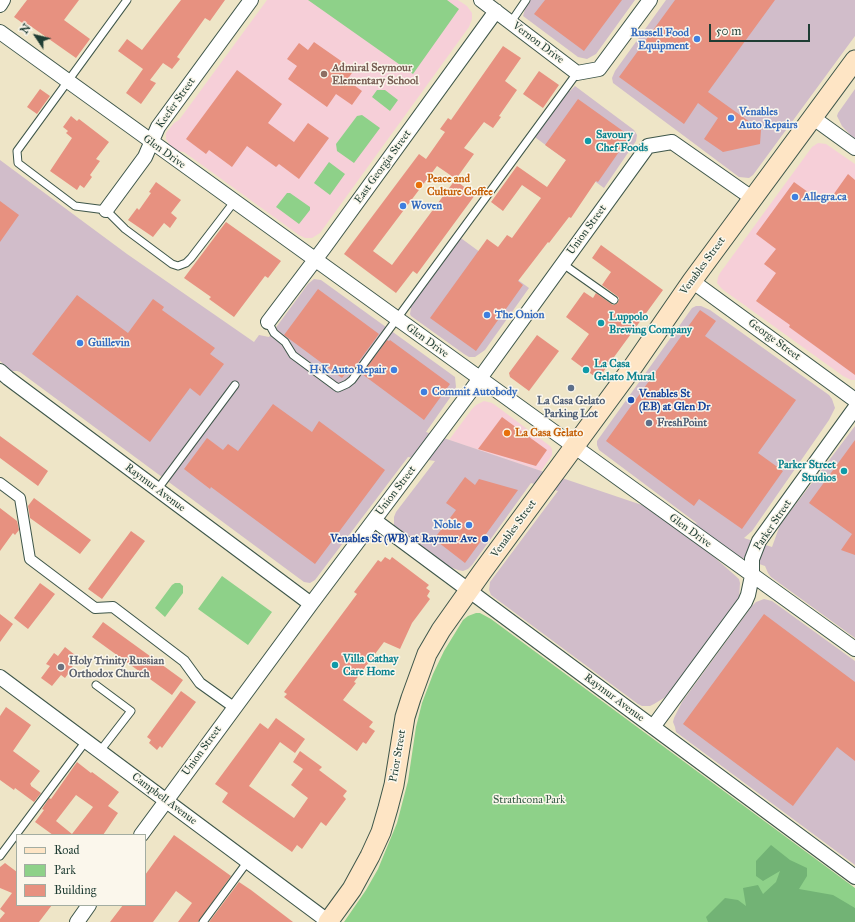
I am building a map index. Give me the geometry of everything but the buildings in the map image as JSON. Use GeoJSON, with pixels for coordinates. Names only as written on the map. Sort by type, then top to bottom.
{"type":"FeatureCollection","features":[{"type":"Feature","properties":{"kind":"main road","name":"Venables Street"},"geometry":{"type":"LineString","coordinates":[[469,590],[632,368],[752,198],[855,60]]}},
{"type":"Feature","properties":{"kind":"main road","name":"Prior Street"},"geometry":{"type":"LineString","coordinates":[[328,922],[352,889],[381,832],[394,785],[405,717],[427,654],[441,630],[469,590]]}},
{"type":"Feature","properties":{"kind":"street"},"geometry":{"type":"LineString","coordinates":[[0,5],[3,0]]}},
{"type":"Feature","properties":{"kind":"street","name":"Keefer Street"},"geometry":{"type":"LineString","coordinates":[[106,210],[145,157],[158,127],[251,0]]}},
{"type":"Feature","properties":{"kind":"street","name":"Vernon Drive"},"geometry":{"type":"LineString","coordinates":[[481,0],[577,73]]}},
{"type":"Feature","properties":{"kind":"street"},"geometry":{"type":"LineString","coordinates":[[577,73],[599,68],[650,0]]}},
{"type":"Feature","properties":{"kind":"street","name":"East Georgia Street"},"geometry":{"type":"LineString","coordinates":[[268,322],[315,260],[496,11]]}},
{"type":"Feature","properties":{"kind":"street","name":"Glen Drive"},"geometry":{"type":"LineString","coordinates":[[0,32],[855,649]]}},
{"type":"Feature","properties":{"kind":"street"},"geometry":{"type":"LineString","coordinates":[[812,117],[855,148]]}},
{"type":"Feature","properties":{"kind":"street","name":"Union Street"},"geometry":{"type":"LineString","coordinates":[[142,834],[311,604],[480,379],[648,146],[672,142],[752,198]]}},
{"type":"Feature","properties":{"kind":"street","name":"George Street"},"geometry":{"type":"LineString","coordinates":[[692,281],[855,400]]}},
{"type":"Feature","properties":{"kind":"street","name":"Raymur Avenue"},"geometry":{"type":"LineString","coordinates":[[0,371],[311,604]]}},
{"type":"Feature","properties":{"kind":"street","name":"Parker Street"},"geometry":{"type":"LineString","coordinates":[[653,727],[745,602],[752,576],[752,559],[759,541],[855,408]]}},
{"type":"Feature","properties":{"kind":"street"},"geometry":{"type":"LineString","coordinates":[[0,483],[20,498],[30,559],[95,608],[113,607],[184,661],[200,683],[234,708]]}},
{"type":"Feature","properties":{"kind":"street","name":"Raymur Avenue"},"geometry":{"type":"LineString","coordinates":[[374,520],[855,877]]}},
{"type":"Feature","properties":{"kind":"street","name":"Campbell Avenue"},"geometry":{"type":"LineString","coordinates":[[1,679],[100,751],[328,922]]}},
{"type":"Feature","properties":{"kind":"street"},"geometry":{"type":"LineString","coordinates":[[76,922],[88,906]]}},
{"type":"Feature","properties":{"kind":"lane"},"geometry":{"type":"LineString","coordinates":[[127,0],[17,152],[18,163],[75,206],[106,210],[125,229],[172,264],[178,266],[186,263],[191,258],[234,202]]}},
{"type":"Feature","properties":{"kind":"lane"},"geometry":{"type":"LineString","coordinates":[[511,22],[526,0]]}},
{"type":"Feature","properties":{"kind":"lane"},"geometry":{"type":"LineString","coordinates":[[268,322],[274,333],[286,342],[293,355],[338,388],[343,387],[352,380],[577,73]]}},
{"type":"Feature","properties":{"kind":"lane"},"geometry":{"type":"LineString","coordinates":[[563,264],[614,300]]}},
{"type":"Feature","properties":{"kind":"lane"},"geometry":{"type":"LineString","coordinates":[[157,490],[235,385]]}},
{"type":"Feature","properties":{"kind":"lane"},"geometry":{"type":"LineString","coordinates":[[96,685],[130,711],[100,751]]}},
{"type":"Feature","properties":{"kind":"lane"},"geometry":{"type":"LineString","coordinates":[[16,834],[86,741]]}},
{"type":"Feature","properties":{"kind":"lane"},"geometry":{"type":"LineString","coordinates":[[0,856],[16,835]]}},
{"type":"Feature","properties":{"kind":"lane"},"geometry":{"type":"LineString","coordinates":[[203,922],[248,861]]}},
{"type":"Feature","properties":{"kind":"shaded area","name":"Admiral Seymour Elementary School"},"geometry":{"type":"Polygon","coordinates":[[[267,0],[458,0],[467,6],[472,13],[472,19],[469,27],[320,233],[312,238],[305,238],[299,235],[184,152],[177,151],[170,146],[166,139],[166,133],[174,123],[179,120],[267,0]]]}},
{"type":"Feature","properties":{"kind":"shaded area"},"geometry":{"type":"Polygon","coordinates":[[[526,0],[635,0],[596,54],[587,59],[578,57],[523,16],[525,9],[522,6],[526,0]]]}},
{"type":"Feature","properties":{"kind":"shaded area"},"geometry":{"type":"Polygon","coordinates":[[[666,0],[855,0],[855,36],[753,175],[749,178],[739,177],[613,83],[612,78],[615,71],[666,0]]]}},
{"type":"Feature","properties":{"kind":"shaded area","name":"Savoury Chef Foods"},"geometry":{"type":"Polygon","coordinates":[[[575,86],[634,130],[637,135],[636,141],[604,188],[532,135],[566,88],[570,91],[575,86]]]}},
{"type":"Feature","properties":{"kind":"shaded area"},"geometry":{"type":"Polygon","coordinates":[[[855,89],[855,140],[842,126],[837,116],[855,89]]]}},
{"type":"Feature","properties":{"kind":"shaded area"},"geometry":{"type":"Polygon","coordinates":[[[818,143],[826,144],[855,164],[855,380],[851,380],[843,376],[722,289],[717,283],[720,273],[812,147],[818,143]]]}},
{"type":"Feature","properties":{"kind":"shaded area"},"geometry":{"type":"Polygon","coordinates":[[[0,160],[127,254],[254,342],[259,335],[269,337],[308,284],[314,279],[321,280],[455,377],[456,387],[454,392],[426,432],[698,524],[599,450],[597,441],[692,308],[701,306],[710,310],[829,395],[835,408],[829,420],[752,531],[744,538],[772,547],[780,525],[855,426],[855,638],[771,577],[765,566],[693,541],[739,579],[739,599],[672,691],[664,698],[650,706],[642,706],[491,595],[489,590],[490,582],[558,491],[531,483],[472,565],[463,571],[458,570],[440,563],[394,528],[394,517],[396,512],[435,461],[408,457],[315,580],[310,583],[304,582],[20,372],[11,371],[0,361],[0,160]]]}},
{"type":"Feature","properties":{"kind":"shaded area"},"geometry":{"type":"Polygon","coordinates":[[[458,236],[529,288],[485,350],[475,357],[469,357],[464,354],[411,316],[411,308],[407,305],[458,236]]]}},
{"type":"Feature","properties":{"kind":"shaded area"},"geometry":{"type":"Polygon","coordinates":[[[484,401],[495,405],[550,446],[552,449],[552,455],[541,471],[449,440],[472,409],[484,401]]]}},
{"type":"Feature","properties":{"kind":"shaded area"},"geometry":{"type":"Polygon","coordinates":[[[764,599],[772,601],[855,661],[855,865],[676,732],[673,722],[682,702],[752,606],[756,602],[764,599]]]}},
{"type":"Feature","properties":{"kind":"green space"},"geometry":{"type":"Polygon","coordinates":[[[308,0],[447,0],[459,9],[413,74],[308,0]]]}},
{"type":"Feature","properties":{"kind":"green space"},"geometry":{"type":"Polygon","coordinates":[[[377,90],[385,90],[398,100],[390,111],[372,97],[377,90]]]}},
{"type":"Feature","properties":{"kind":"green space"},"geometry":{"type":"Polygon","coordinates":[[[362,115],[380,128],[354,163],[337,151],[336,144],[357,116],[362,115]]]}},
{"type":"Feature","properties":{"kind":"green space"},"geometry":{"type":"Polygon","coordinates":[[[329,162],[345,174],[330,195],[314,183],[329,162]]]}},
{"type":"Feature","properties":{"kind":"green space"},"geometry":{"type":"Polygon","coordinates":[[[287,193],[290,193],[310,207],[310,210],[299,224],[276,207],[287,193]]]}},
{"type":"Feature","properties":{"kind":"green space"},"geometry":{"type":"Polygon","coordinates":[[[222,576],[272,612],[248,645],[198,609],[222,576]]]}},
{"type":"Feature","properties":{"kind":"green space"},"geometry":{"type":"Polygon","coordinates":[[[175,583],[180,583],[183,586],[183,593],[165,617],[155,608],[175,583]]]}},
{"type":"Feature","properties":{"kind":"green space","name":"Strathcona Park"},"geometry":{"type":"Polygon","coordinates":[[[476,613],[480,613],[491,619],[855,888],[855,922],[344,922],[366,890],[378,869],[397,823],[408,781],[416,727],[422,703],[433,674],[444,651],[463,620],[476,613]]]}},
{"type":"Feature","properties":{"kind":"green space"},"geometry":{"type":"Polygon","coordinates":[[[771,845],[790,860],[807,868],[807,876],[799,889],[833,895],[855,908],[855,922],[708,922],[706,917],[725,898],[738,900],[746,906],[743,888],[758,885],[763,894],[776,882],[780,871],[763,881],[756,876],[756,861],[771,845]]]}},
{"type":"Feature","properties":{"kind":"place","name":"Russell Food Equipment"},"geometry":{"type":"Point","coordinates":[697,39]}},
{"type":"Feature","properties":{"kind":"place","name":"Admiral Seymour Elementary School"},"geometry":{"type":"Point","coordinates":[324,74]}},
{"type":"Feature","properties":{"kind":"place","name":"Venables Auto Repairs"},"geometry":{"type":"Point","coordinates":[731,118]}},
{"type":"Feature","properties":{"kind":"place","name":"Savoury Chef Foods"},"geometry":{"type":"Point","coordinates":[588,141]}},
{"type":"Feature","properties":{"kind":"place","name":"Peace and Culture Coffee"},"geometry":{"type":"Point","coordinates":[419,185]}},
{"type":"Feature","properties":{"kind":"place","name":"Allegra.ca"},"geometry":{"type":"Point","coordinates":[795,197]}},
{"type":"Feature","properties":{"kind":"place","name":"Woven"},"geometry":{"type":"Point","coordinates":[403,206]}},
{"type":"Feature","properties":{"kind":"place","name":"The Onion"},"geometry":{"type":"Point","coordinates":[487,315]}},
{"type":"Feature","properties":{"kind":"place","name":"Luppolo Brewing Company"},"geometry":{"type":"Point","coordinates":[601,323]}},
{"type":"Feature","properties":{"kind":"place","name":"Guillevin"},"geometry":{"type":"Point","coordinates":[80,343]}},
{"type":"Feature","properties":{"kind":"place","name":"H K Auto Repair"},"geometry":{"type":"Point","coordinates":[394,370]}},
{"type":"Feature","properties":{"kind":"place","name":"La Casa Gelato Mural"},"geometry":{"type":"Point","coordinates":[586,370]}},
{"type":"Feature","properties":{"kind":"place","name":"La Casa Gelato Parking Lot"},"geometry":{"type":"Point","coordinates":[571,388]}},
{"type":"Feature","properties":{"kind":"place","name":"Commit Autobody"},"geometry":{"type":"Point","coordinates":[424,392]}},
{"type":"Feature","properties":{"kind":"place","name":"Venables St (EB) at Glen Dr"},"geometry":{"type":"Point","coordinates":[631,400]}},
{"type":"Feature","properties":{"kind":"place","name":"FreshPoint"},"geometry":{"type":"Point","coordinates":[649,423]}},
{"type":"Feature","properties":{"kind":"place","name":"La Casa Gelato"},"geometry":{"type":"Point","coordinates":[507,433]}},
{"type":"Feature","properties":{"kind":"place","name":"Parker Street Studios"},"geometry":{"type":"Point","coordinates":[844,471]}},
{"type":"Feature","properties":{"kind":"place","name":"Noble"},"geometry":{"type":"Point","coordinates":[469,525]}},
{"type":"Feature","properties":{"kind":"place","name":"Venables St (WB) at Raymur Ave"},"geometry":{"type":"Point","coordinates":[485,539]}},
{"type":"Feature","properties":{"kind":"place","name":"Villa Cathay Care Home"},"geometry":{"type":"Point","coordinates":[335,665]}},
{"type":"Feature","properties":{"kind":"place","name":"Holy Trinity Russian Orthodox Church"},"geometry":{"type":"Point","coordinates":[61,667]}}]}
